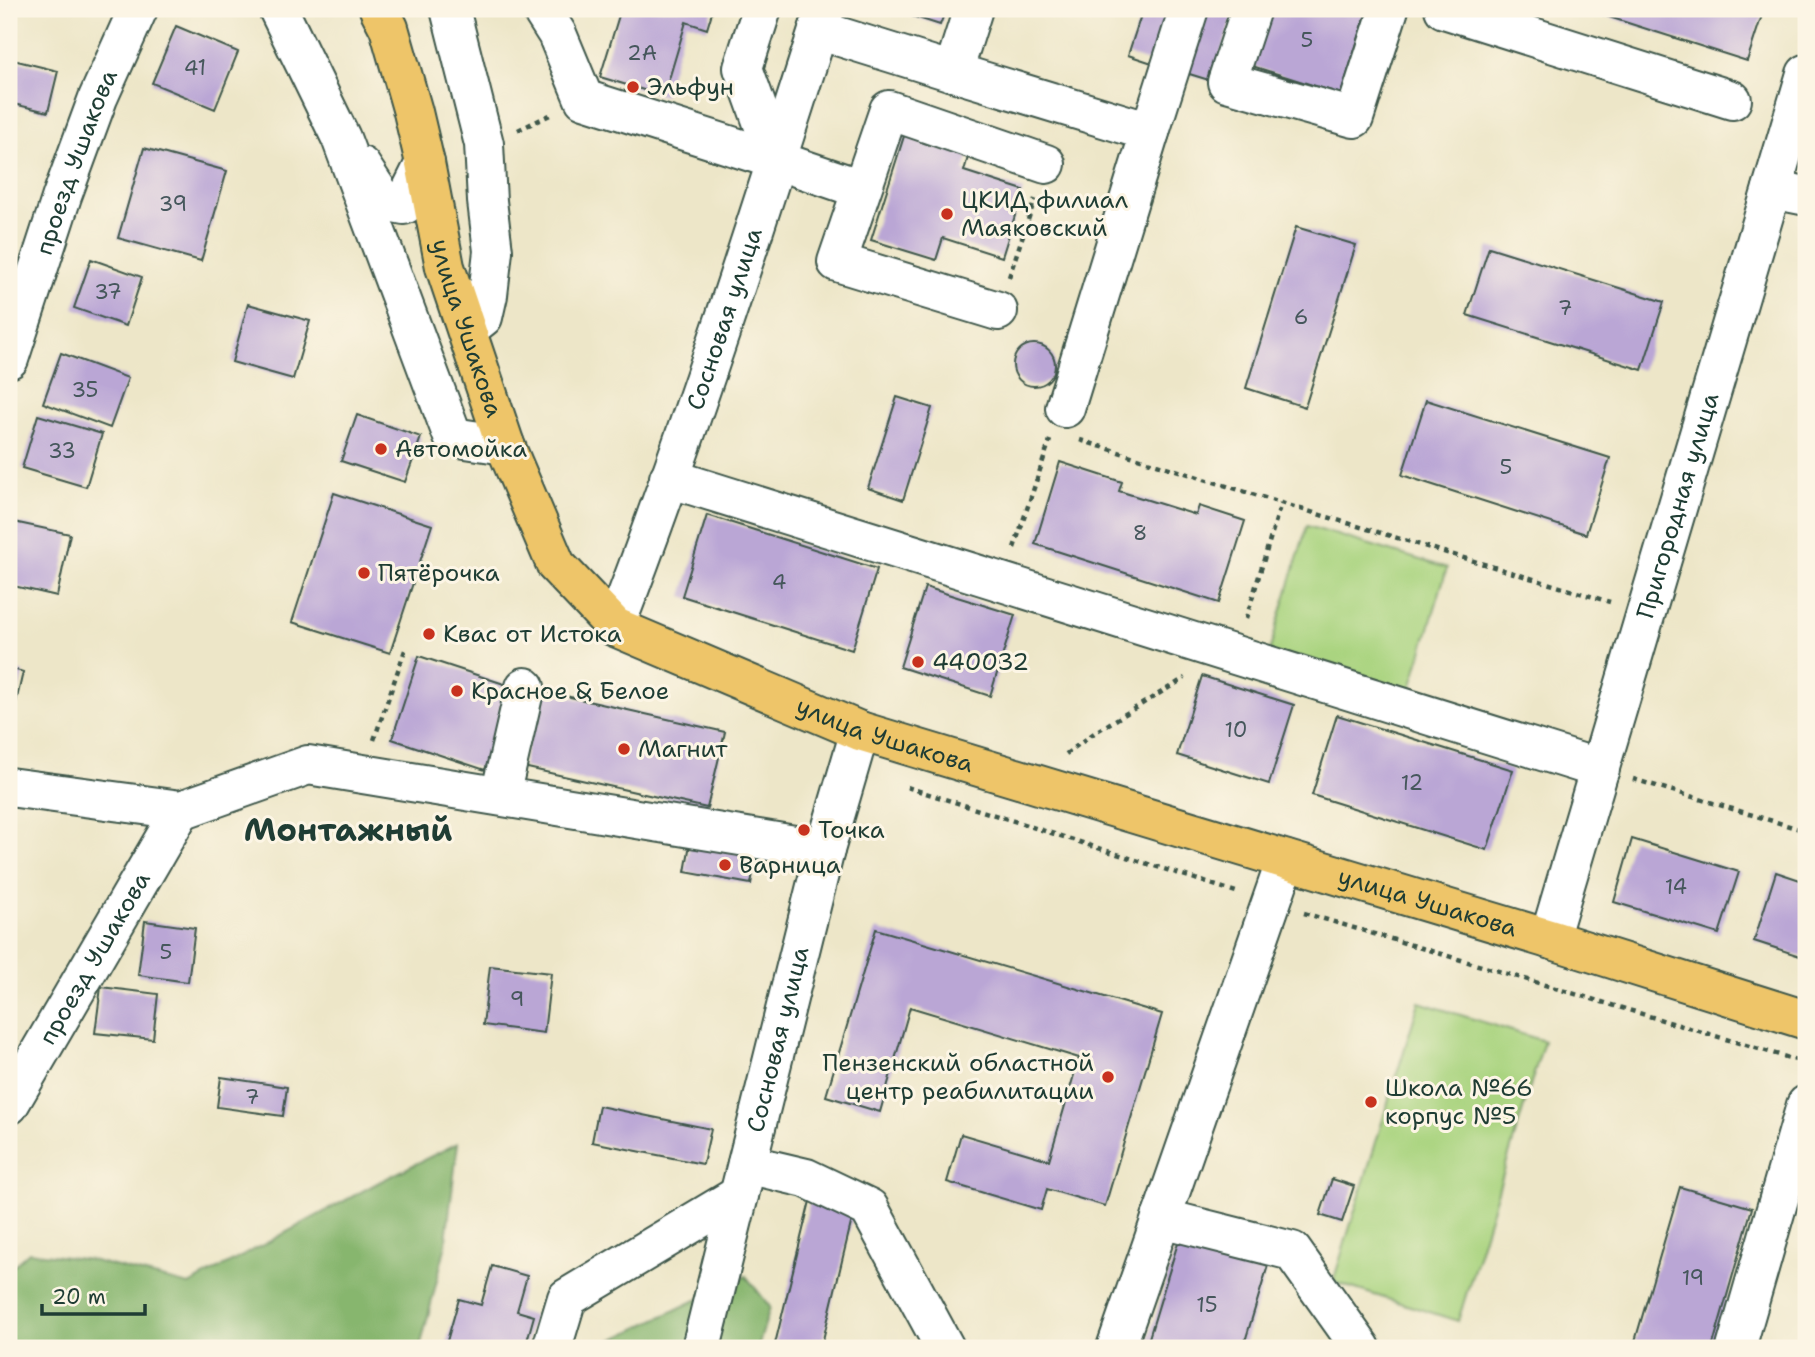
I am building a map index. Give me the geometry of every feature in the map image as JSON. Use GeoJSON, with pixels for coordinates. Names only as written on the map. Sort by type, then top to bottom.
{"type":"FeatureCollection","features":[{"type":"Feature","properties":{"kind":"main road","name":"улица Ушакова"},"geometry":{"type":"LineString","coordinates":[[379,9],[389,28],[425,163],[445,267],[505,445],[556,565],[615,627],[860,732],[1549,939],[1806,1020]]}},
{"type":"Feature","properties":{"kind":"street","name":"проезд Ушакова"},"geometry":{"type":"LineString","coordinates":[[9,359],[62,196],[99,98],[138,9]]}},
{"type":"Feature","properties":{"kind":"street"},"geometry":{"type":"LineString","coordinates":[[278,9],[341,138],[453,436],[505,445]]}},
{"type":"Feature","properties":{"kind":"street"},"geometry":{"type":"LineString","coordinates":[[445,267],[463,314],[473,325],[483,317],[493,251],[484,144],[450,9]]}},
{"type":"Feature","properties":{"kind":"street"},"geometry":{"type":"LineString","coordinates":[[541,9],[557,34],[584,99],[861,189]]}},
{"type":"Feature","properties":{"kind":"street"},"geometry":{"type":"LineString","coordinates":[[762,9],[743,68],[776,160]]}},
{"type":"Feature","properties":{"kind":"street"},"geometry":{"type":"LineString","coordinates":[[953,72],[973,9]]}},
{"type":"Feature","properties":{"kind":"street"},"geometry":{"type":"LineString","coordinates":[[1063,426],[1189,9]]}},
{"type":"Feature","properties":{"kind":"street"},"geometry":{"type":"LineString","coordinates":[[1251,9],[1227,82],[1354,118],[1389,9]]}},
{"type":"Feature","properties":{"kind":"street"},"geometry":{"type":"LineString","coordinates":[[1444,9],[1732,100]]}},
{"type":"Feature","properties":{"kind":"street"},"geometry":{"type":"LineString","coordinates":[[822,20],[953,72],[1150,132]]}},
{"type":"Feature","properties":{"kind":"street","name":"Сосновая улица"},"geometry":{"type":"LineString","coordinates":[[615,627],[746,256],[822,20]]}},
{"type":"Feature","properties":{"kind":"street","name":"Пригородная улица"},"geometry":{"type":"LineString","coordinates":[[1549,939],[1646,613],[1789,192],[1806,74]]}},
{"type":"Feature","properties":{"kind":"street"},"geometry":{"type":"LineString","coordinates":[[998,311],[837,262],[889,110],[1046,164]]}},
{"type":"Feature","properties":{"kind":"street"},"geometry":{"type":"LineString","coordinates":[[341,138],[384,201],[404,205],[425,163]]}},
{"type":"Feature","properties":{"kind":"street"},"geometry":{"type":"LineString","coordinates":[[669,478],[1600,769]]}},
{"type":"Feature","properties":{"kind":"street"},"geometry":{"type":"LineString","coordinates":[[499,796],[525,687]]}},
{"type":"Feature","properties":{"kind":"street","name":"Сосновая улица"},"geometry":{"type":"LineString","coordinates":[[701,1348],[825,850],[860,732]]}},
{"type":"Feature","properties":{"kind":"street"},"geometry":{"type":"LineString","coordinates":[[9,787],[181,810],[308,765],[825,850]]}},
{"type":"Feature","properties":{"kind":"street","name":"проезд Ушакова"},"geometry":{"type":"LineString","coordinates":[[9,1105],[181,810]]}},
{"type":"Feature","properties":{"kind":"street"},"geometry":{"type":"LineString","coordinates":[[1116,1348],[1286,860]]}},
{"type":"Feature","properties":{"kind":"street"},"geometry":{"type":"LineString","coordinates":[[1736,1348],[1806,1105]]}},
{"type":"Feature","properties":{"kind":"street"},"geometry":{"type":"LineString","coordinates":[[552,1348],[567,1297],[743,1180],[806,1178],[869,1208],[945,1348]]}},
{"type":"Feature","properties":{"kind":"street"},"geometry":{"type":"LineString","coordinates":[[1161,1218],[1292,1251],[1361,1348]]}},
{"type":"Feature","properties":{"kind":"path"},"geometry":{"type":"LineString","coordinates":[[510,133],[584,99]]}},
{"type":"Feature","properties":{"kind":"path"},"geometry":{"type":"LineString","coordinates":[[998,311],[1046,164]]}},
{"type":"Feature","properties":{"kind":"path"},"geometry":{"type":"LineString","coordinates":[[1002,582],[1063,426],[1281,503],[1646,613]]}},
{"type":"Feature","properties":{"kind":"path"},"geometry":{"type":"LineString","coordinates":[[1065,755],[1097,731],[1203,666],[1235,655],[1281,503]]}},
{"type":"Feature","properties":{"kind":"path"},"geometry":{"type":"LineString","coordinates":[[363,774],[405,650]]}},
{"type":"Feature","properties":{"kind":"path"},"geometry":{"type":"LineString","coordinates":[[1600,769],[1806,831]]}},
{"type":"Feature","properties":{"kind":"path"},"geometry":{"type":"LineString","coordinates":[[1802,1348],[1806,1333]]}},
{"type":"Feature","properties":{"kind":"green space"},"geometry":{"type":"Polygon","coordinates":[[[1307,526],[1447,568],[1409,695],[1269,652],[1307,526]]]}},
{"type":"Feature","properties":{"kind":"green space"},"geometry":{"type":"Polygon","coordinates":[[[1419,1002],[1544,1041],[1458,1321],[1333,1282],[1419,1002]]]}},
{"type":"Feature","properties":{"kind":"green space"},"geometry":{"type":"Polygon","coordinates":[[[458,1143],[445,1248],[420,1348],[9,1348],[9,1270],[29,1252],[90,1260],[189,1285],[381,1181],[458,1143]]]}},
{"type":"Feature","properties":{"kind":"green space"},"geometry":{"type":"Polygon","coordinates":[[[746,1276],[770,1307],[758,1348],[605,1348],[608,1342],[746,1276]]]}},
{"type":"Feature","properties":{"kind":"building"},"geometry":{"type":"Polygon","coordinates":[[[621,9],[713,9],[707,29],[686,22],[664,96],[600,77],[621,9]]]}},
{"type":"Feature","properties":{"kind":"building"},"geometry":{"type":"Polygon","coordinates":[[[890,9],[946,9],[940,25],[890,9]]]}},
{"type":"Feature","properties":{"kind":"building"},"geometry":{"type":"Polygon","coordinates":[[[1143,9],[1175,9],[1158,65],[1128,55],[1143,9]]]}},
{"type":"Feature","properties":{"kind":"building"},"geometry":{"type":"Polygon","coordinates":[[[1203,9],[1235,9],[1212,81],[1183,72],[1203,9]]]}},
{"type":"Feature","properties":{"kind":"building"},"geometry":{"type":"Polygon","coordinates":[[[1267,9],[1348,9],[1366,14],[1341,94],[1249,65],[1267,9]]]}},
{"type":"Feature","properties":{"kind":"building"},"geometry":{"type":"Polygon","coordinates":[[[1584,9],[1764,9],[1747,61],[1584,9]]]}},
{"type":"Feature","properties":{"kind":"building"},"geometry":{"type":"Polygon","coordinates":[[[176,26],[238,52],[215,109],[152,83],[176,26]]]}},
{"type":"Feature","properties":{"kind":"building"},"geometry":{"type":"Polygon","coordinates":[[[9,59],[58,71],[48,112],[9,103],[9,59]]]}},
{"type":"Feature","properties":{"kind":"building","name":"ЦКИД филиал Маяковский"},"geometry":{"type":"Polygon","coordinates":[[[906,130],[970,150],[964,171],[1023,190],[1002,257],[943,238],[936,260],[871,240],[906,130]]]}},
{"type":"Feature","properties":{"kind":"building"},"geometry":{"type":"Polygon","coordinates":[[[144,148],[227,171],[201,261],[118,238],[144,148]]]}},
{"type":"Feature","properties":{"kind":"building"},"geometry":{"type":"Polygon","coordinates":[[[1296,227],[1356,245],[1305,407],[1246,388],[1296,227]]]}},
{"type":"Feature","properties":{"kind":"building"},"geometry":{"type":"Polygon","coordinates":[[[1489,247],[1664,302],[1642,370],[1467,315],[1489,247]]]}},
{"type":"Feature","properties":{"kind":"building"},"geometry":{"type":"Polygon","coordinates":[[[91,259],[142,277],[126,326],[74,308],[91,259]]]}},
{"type":"Feature","properties":{"kind":"building"},"geometry":{"type":"Polygon","coordinates":[[[248,304],[310,321],[293,379],[232,362],[248,304]]]}},
{"type":"Feature","properties":{"kind":"building"},"geometry":{"type":"Polygon","coordinates":[[[1034,344],[1049,350],[1055,365],[1049,380],[1034,386],[1019,380],[1013,365],[1019,350],[1034,344]]]}},
{"type":"Feature","properties":{"kind":"building"},"geometry":{"type":"Polygon","coordinates":[[[61,353],[128,378],[110,428],[43,403],[61,353]]]}},
{"type":"Feature","properties":{"kind":"building"},"geometry":{"type":"Polygon","coordinates":[[[897,397],[932,408],[903,500],[868,488],[897,397]]]}},
{"type":"Feature","properties":{"kind":"building"},"geometry":{"type":"Polygon","coordinates":[[[1426,400],[1610,458],[1586,534],[1402,475],[1426,400]]]}},
{"type":"Feature","properties":{"kind":"building"},"geometry":{"type":"Polygon","coordinates":[[[38,415],[102,434],[86,487],[22,468],[38,415]]]}},
{"type":"Feature","properties":{"kind":"building","name":"Автомойка"},"geometry":{"type":"Polygon","coordinates":[[[357,415],[421,437],[405,482],[341,461],[357,415]]]}},
{"type":"Feature","properties":{"kind":"building"},"geometry":{"type":"Polygon","coordinates":[[[1060,462],[1122,482],[1119,491],[1196,515],[1199,506],[1245,521],[1219,603],[1035,544],[1060,462]]]}},
{"type":"Feature","properties":{"kind":"building"},"geometry":{"type":"Polygon","coordinates":[[[334,493],[432,525],[390,653],[292,622],[334,493]]]}},
{"type":"Feature","properties":{"kind":"building"},"geometry":{"type":"Polygon","coordinates":[[[707,515],[877,569],[852,650],[682,596],[707,515]]]}},
{"type":"Feature","properties":{"kind":"building"},"geometry":{"type":"Polygon","coordinates":[[[9,521],[70,534],[57,596],[9,585],[9,521]]]}},
{"type":"Feature","properties":{"kind":"building"},"geometry":{"type":"Polygon","coordinates":[[[925,587],[1015,615],[990,696],[900,667],[925,587]]]}},
{"type":"Feature","properties":{"kind":"building"},"geometry":{"type":"Polygon","coordinates":[[[419,656],[513,687],[485,770],[392,739],[419,656]]]}},
{"type":"Feature","properties":{"kind":"building"},"geometry":{"type":"Polygon","coordinates":[[[9,668],[23,672],[10,729],[9,729],[9,668]]]}},
{"type":"Feature","properties":{"kind":"building"},"geometry":{"type":"Polygon","coordinates":[[[1202,676],[1294,705],[1269,784],[1177,755],[1202,676]]]}},
{"type":"Feature","properties":{"kind":"building","name":"Магнит"},"geometry":{"type":"Polygon","coordinates":[[[539,690],[725,732],[707,808],[523,767],[539,690]]]}},
{"type":"Feature","properties":{"kind":"building"},"geometry":{"type":"Polygon","coordinates":[[[1337,715],[1513,770],[1487,850],[1312,795],[1337,715]]]}},
{"type":"Feature","properties":{"kind":"building"},"geometry":{"type":"Polygon","coordinates":[[[1632,839],[1739,872],[1719,934],[1614,902],[1632,839]]]}},
{"type":"Feature","properties":{"kind":"building"},"geometry":{"type":"Polygon","coordinates":[[[690,844],[756,856],[751,884],[685,872],[690,844]]]}},
{"type":"Feature","properties":{"kind":"building"},"geometry":{"type":"Polygon","coordinates":[[[1776,872],[1806,882],[1806,958],[1754,941],[1776,872]]]}},
{"type":"Feature","properties":{"kind":"building"},"geometry":{"type":"Polygon","coordinates":[[[145,921],[195,928],[188,982],[138,975],[145,921]]]}},
{"type":"Feature","properties":{"kind":"building","name":"Пензенский областной центр реабилитации"},"geometry":{"type":"Polygon","coordinates":[[[876,929],[1162,1014],[1105,1206],[1047,1189],[1041,1210],[947,1182],[961,1134],[1049,1160],[1079,1058],[910,1007],[880,1112],[826,1096],[876,929]]]}},
{"type":"Feature","properties":{"kind":"building"},"geometry":{"type":"Polygon","coordinates":[[[490,966],[551,973],[544,1033],[483,1025],[490,966]]]}},
{"type":"Feature","properties":{"kind":"building"},"geometry":{"type":"Polygon","coordinates":[[[101,987],[158,994],[153,1039],[95,1033],[101,987]]]}},
{"type":"Feature","properties":{"kind":"building"},"geometry":{"type":"Polygon","coordinates":[[[221,1077],[287,1087],[283,1116],[217,1107],[221,1077]]]}},
{"type":"Feature","properties":{"kind":"building"},"geometry":{"type":"Polygon","coordinates":[[[599,1106],[711,1129],[703,1164],[592,1142],[599,1106]]]}},
{"type":"Feature","properties":{"kind":"building"},"geometry":{"type":"Polygon","coordinates":[[[1332,1179],[1354,1186],[1342,1222],[1320,1215],[1332,1179]]]}},
{"type":"Feature","properties":{"kind":"building"},"geometry":{"type":"Polygon","coordinates":[[[1680,1187],[1752,1208],[1712,1348],[1633,1348],[1680,1187]]]}},
{"type":"Feature","properties":{"kind":"building"},"geometry":{"type":"Polygon","coordinates":[[[810,1201],[854,1211],[821,1348],[774,1348],[810,1201]]]}},
{"type":"Feature","properties":{"kind":"building"},"geometry":{"type":"Polygon","coordinates":[[[1180,1236],[1269,1262],[1243,1348],[1146,1348],[1180,1236]]]}},
{"type":"Feature","properties":{"kind":"building"},"geometry":{"type":"Polygon","coordinates":[[[492,1266],[527,1276],[517,1311],[534,1316],[525,1348],[445,1348],[459,1299],[481,1305],[492,1266]]]}},
{"type":"Feature","properties":{"kind":"place","name":"Эльфун"},"geometry":{"type":"Point","coordinates":[633,87]}},
{"type":"Feature","properties":{"kind":"place","name":"ЦКИД филиал Маяковский"},"geometry":{"type":"Point","coordinates":[947,214]}},
{"type":"Feature","properties":{"kind":"place","name":"Автомойка"},"geometry":{"type":"Point","coordinates":[381,449]}},
{"type":"Feature","properties":{"kind":"place","name":"Пятёрочка"},"geometry":{"type":"Point","coordinates":[364,573]}},
{"type":"Feature","properties":{"kind":"place","name":"Квас от Истока"},"geometry":{"type":"Point","coordinates":[429,634]}},
{"type":"Feature","properties":{"kind":"place","name":"440032"},"geometry":{"type":"Point","coordinates":[918,662]}},
{"type":"Feature","properties":{"kind":"place","name":"Красное & Белое"},"geometry":{"type":"Point","coordinates":[457,691]}},
{"type":"Feature","properties":{"kind":"place","name":"Магнит"},"geometry":{"type":"Point","coordinates":[624,749]}},
{"type":"Feature","properties":{"kind":"place","name":"Точка"},"geometry":{"type":"Point","coordinates":[804,830]}},
{"type":"Feature","properties":{"kind":"place","name":"Варница"},"geometry":{"type":"Point","coordinates":[725,865]}},
{"type":"Feature","properties":{"kind":"place","name":"Пензенский областной центр реабилитации"},"geometry":{"type":"Point","coordinates":[1108,1077]}},
{"type":"Feature","properties":{"kind":"place","name":"Школа №66 корпус №5"},"geometry":{"type":"Point","coordinates":[1371,1102]}},
{"type":"Feature","properties":{"kind":"district","name":"Монтажный"},"geometry":{"type":"Point","coordinates":[348,829]}}]}
